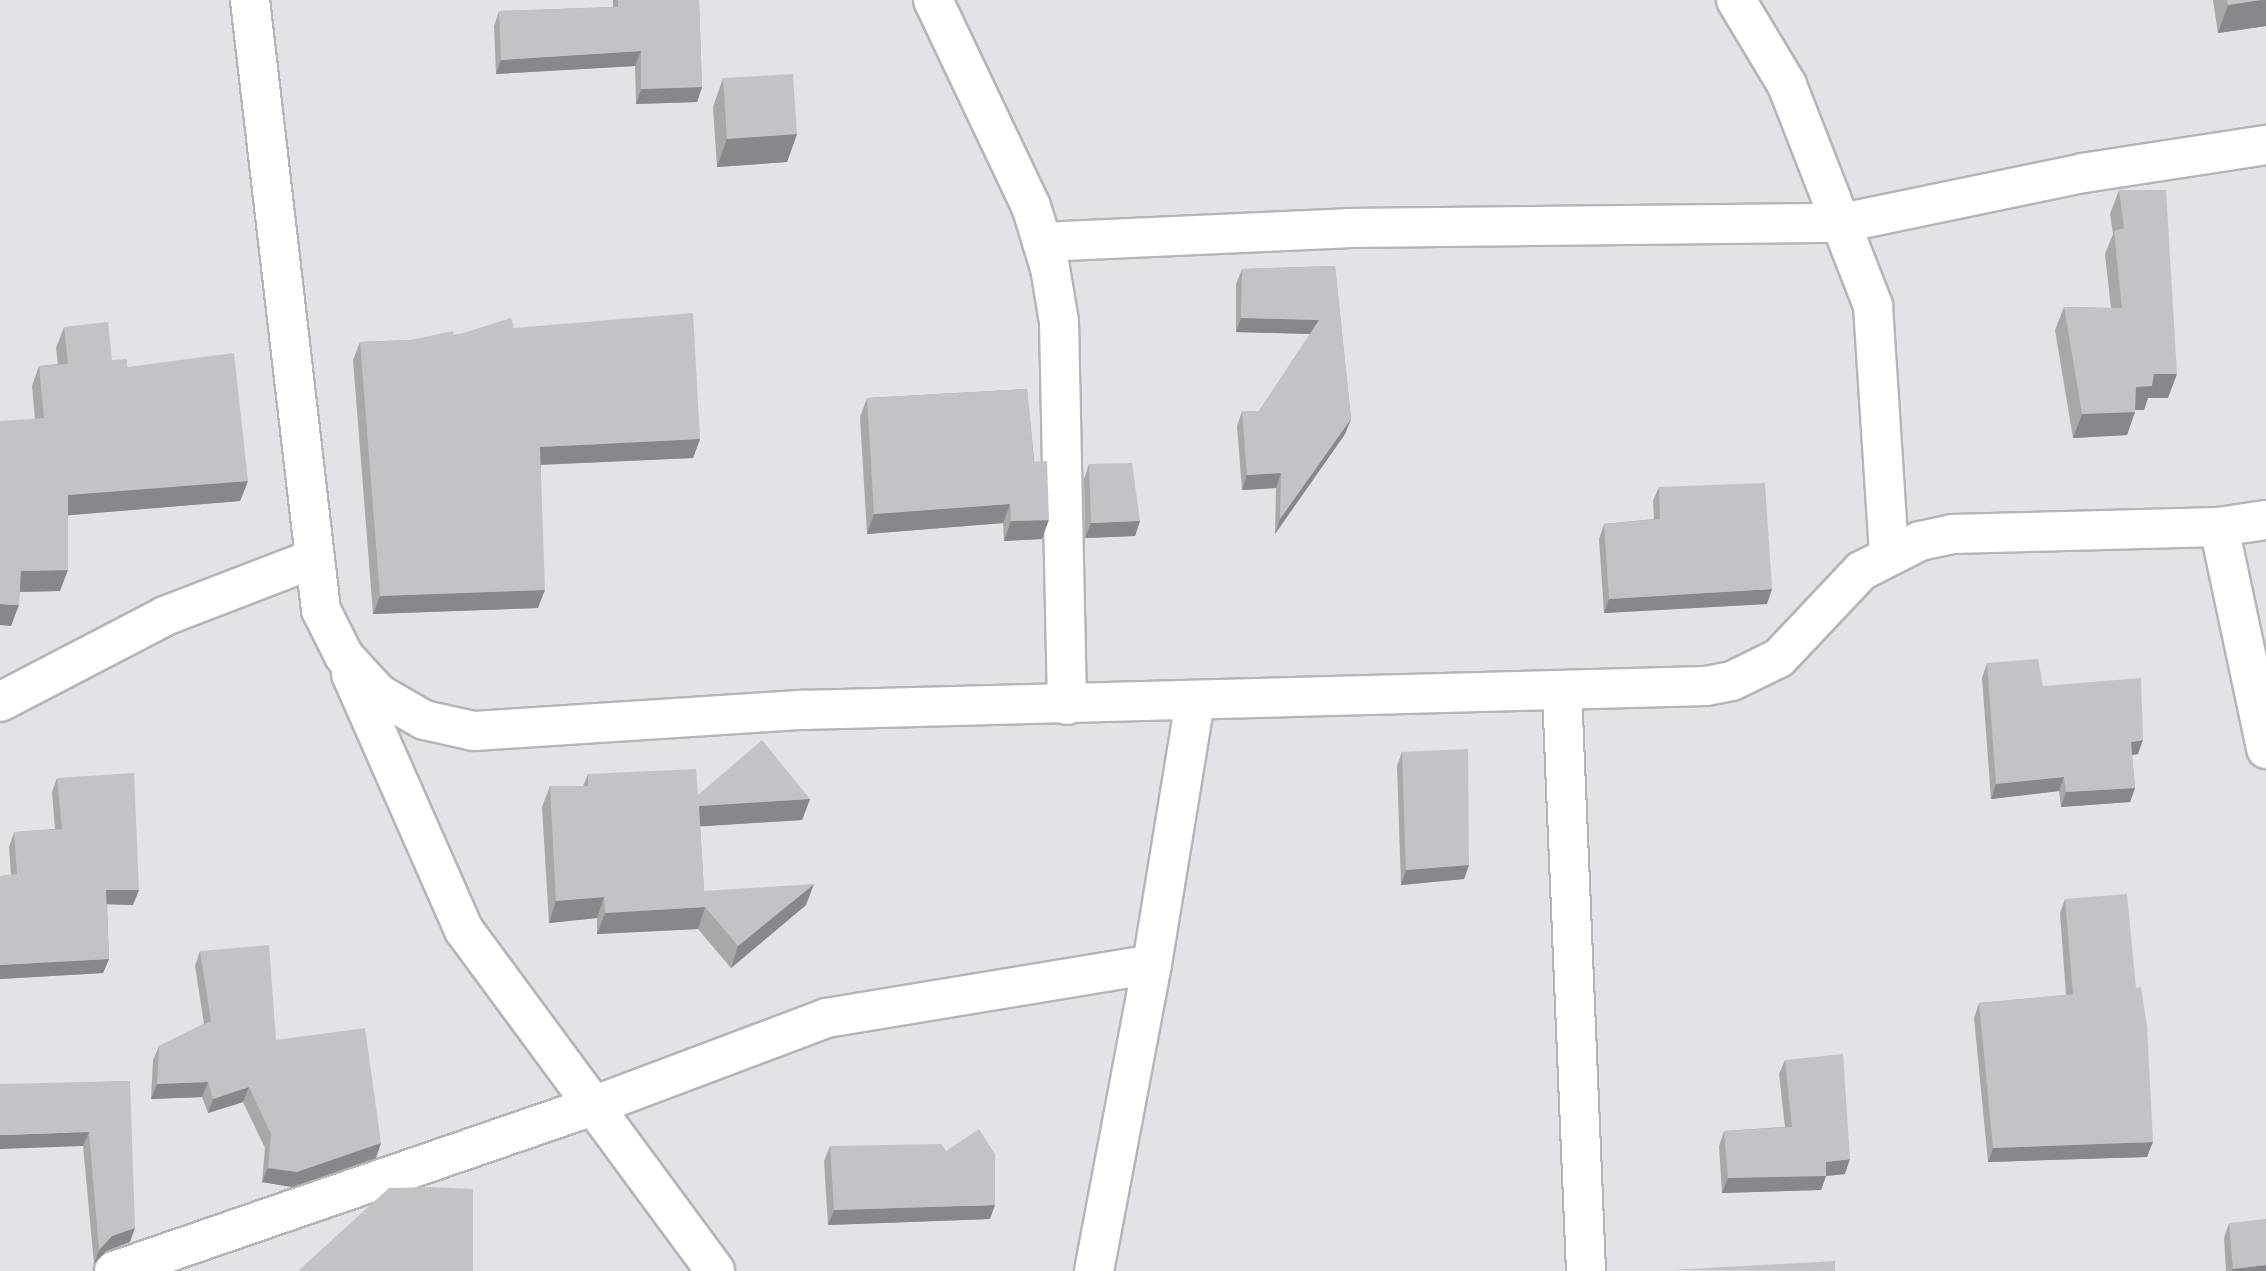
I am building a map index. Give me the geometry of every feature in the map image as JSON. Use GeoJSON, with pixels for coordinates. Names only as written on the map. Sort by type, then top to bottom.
{"type":"FeatureCollection","features":[{"type":"Feature","properties":{"kind":"street"},"geometry":{"type":"LineString","coordinates":[[250,0],[321,610],[344,656],[464,930],[590,1107],[715,1271]]}},
{"type":"Feature","properties":{"kind":"street"},"geometry":{"type":"LineString","coordinates":[[933,0],[1031,206],[1042,242],[1059,322],[1067,705]]}},
{"type":"Feature","properties":{"kind":"street"},"geometry":{"type":"LineString","coordinates":[[1736,0],[1787,85],[1873,306],[1889,554]]}},
{"type":"Feature","properties":{"kind":"street"},"geometry":{"type":"LineString","coordinates":[[1042,242],[1348,228],[1842,223],[2082,173],[2266,145]]}},
{"type":"Feature","properties":{"kind":"street"},"geometry":{"type":"LineString","coordinates":[[344,656],[379,694],[424,720],[474,731],[803,710],[1195,702],[1706,686],[1757,671],[1799,639],[1861,571],[1889,554],[1952,534],[2219,527],[2266,520]]}},
{"type":"Feature","properties":{"kind":"street"},"geometry":{"type":"LineString","coordinates":[[2219,527],[2266,749]]}},
{"type":"Feature","properties":{"kind":"street"},"geometry":{"type":"LineString","coordinates":[[0,702],[165,616],[313,559]]}},
{"type":"Feature","properties":{"kind":"street"},"geometry":{"type":"LineString","coordinates":[[1562,691],[1586,1271]]}},
{"type":"Feature","properties":{"kind":"street"},"geometry":{"type":"LineString","coordinates":[[1094,1271],[1152,964],[1195,702]]}},
{"type":"Feature","properties":{"kind":"street"},"geometry":{"type":"LineString","coordinates":[[114,1271],[590,1107],[827,1018],[1152,964]]}},
{"type":"Feature","properties":{"kind":"building"},"geometry":{"type":"Polygon","coordinates":[[[618,0],[699,0],[702,87],[641,89],[641,51],[501,60],[499,11],[618,7],[618,0]]]}},
{"type":"Feature","properties":{"kind":"building"},"geometry":{"type":"Polygon","coordinates":[[[2227,0],[2261,0],[2228,5],[2227,0]]]}},
{"type":"Feature","properties":{"kind":"building"},"geometry":{"type":"Polygon","coordinates":[[[793,74],[797,134],[727,139],[723,78],[793,74]]]}},
{"type":"Feature","properties":{"kind":"building"},"geometry":{"type":"Polygon","coordinates":[[[2119,190],[2166,190],[2177,374],[2154,374],[2152,386],[2136,387],[2135,412],[2082,414],[2064,307],[2122,308],[2114,231],[2124,228],[2119,190]]]}},
{"type":"Feature","properties":{"kind":"building"},"geometry":{"type":"Polygon","coordinates":[[[1335,266],[1351,419],[1280,519],[1281,473],[1247,475],[1242,411],[1259,411],[1319,320],[1241,318],[1242,269],[1335,266]]]}},
{"type":"Feature","properties":{"kind":"building"},"geometry":{"type":"Polygon","coordinates":[[[693,313],[700,439],[540,447],[545,590],[380,596],[360,342],[411,340],[453,331],[454,336],[511,318],[514,328],[693,313]]]}},
{"type":"Feature","properties":{"kind":"building"},"geometry":{"type":"Polygon","coordinates":[[[108,322],[112,360],[127,359],[127,367],[234,353],[248,481],[68,495],[68,570],[21,571],[19,605],[0,604],[0,421],[44,418],[39,366],[68,364],[64,327],[108,322]]]}},
{"type":"Feature","properties":{"kind":"building"},"geometry":{"type":"Polygon","coordinates":[[[1027,389],[1034,462],[1047,461],[1049,520],[1011,521],[1010,504],[874,514],[867,398],[1027,389]]]}},
{"type":"Feature","properties":{"kind":"building"},"geometry":{"type":"Polygon","coordinates":[[[1132,463],[1140,521],[1091,523],[1089,464],[1132,463]]]}},
{"type":"Feature","properties":{"kind":"building"},"geometry":{"type":"Polygon","coordinates":[[[1765,483],[1772,589],[1609,599],[1604,524],[1660,519],[1659,487],[1765,483]]]}},
{"type":"Feature","properties":{"kind":"building"},"geometry":{"type":"Polygon","coordinates":[[[2038,659],[2043,686],[2141,678],[2143,740],[2131,742],[2135,788],[2066,792],[2064,777],[1996,784],[1987,663],[2038,659]]]}},
{"type":"Feature","properties":{"kind":"building"},"geometry":{"type":"Polygon","coordinates":[[[762,740],[810,799],[699,806],[704,891],[814,884],[738,946],[705,907],[605,913],[604,897],[556,901],[550,786],[588,786],[588,774],[696,769],[698,795],[762,740]]]}},
{"type":"Feature","properties":{"kind":"building"},"geometry":{"type":"Polygon","coordinates":[[[1468,749],[1469,865],[1406,870],[1402,752],[1468,749]]]}},
{"type":"Feature","properties":{"kind":"building"},"geometry":{"type":"Polygon","coordinates":[[[134,773],[139,890],[106,890],[109,959],[0,965],[0,876],[17,874],[14,832],[62,829],[57,778],[134,773]]]}},
{"type":"Feature","properties":{"kind":"building"},"geometry":{"type":"Polygon","coordinates":[[[2127,894],[2136,988],[2141,987],[2147,1026],[2153,1142],[1993,1148],[1979,1003],[2073,994],[2065,899],[2127,894]]]}},
{"type":"Feature","properties":{"kind":"building"},"geometry":{"type":"Polygon","coordinates":[[[269,945],[276,1040],[365,1028],[381,1143],[297,1172],[268,1168],[271,1134],[249,1087],[213,1099],[208,1082],[157,1084],[159,1046],[211,1021],[200,951],[269,945]]]}},
{"type":"Feature","properties":{"kind":"building"},"geometry":{"type":"Polygon","coordinates":[[[1843,1054],[1850,1159],[1826,1162],[1826,1176],[1728,1178],[1724,1131],[1792,1127],[1785,1060],[1843,1054]]]}},
{"type":"Feature","properties":{"kind":"building"},"geometry":{"type":"Polygon","coordinates":[[[130,1081],[135,1228],[112,1236],[99,1250],[89,1132],[0,1135],[0,1084],[130,1081]]]}},
{"type":"Feature","properties":{"kind":"building"},"geometry":{"type":"Polygon","coordinates":[[[979,1129],[995,1154],[995,1205],[834,1210],[830,1146],[941,1144],[946,1151],[979,1129]]]}},
{"type":"Feature","properties":{"kind":"building"},"geometry":{"type":"Polygon","coordinates":[[[389,1188],[473,1189],[473,1271],[298,1271],[389,1188]]]}},
{"type":"Feature","properties":{"kind":"building"},"geometry":{"type":"Polygon","coordinates":[[[2266,1219],[2266,1265],[2233,1269],[2229,1223],[2266,1219]]]}},
{"type":"Feature","properties":{"kind":"building"},"geometry":{"type":"Polygon","coordinates":[[[1835,1261],[1835,1271],[1671,1270],[1835,1261]]]}}]}
